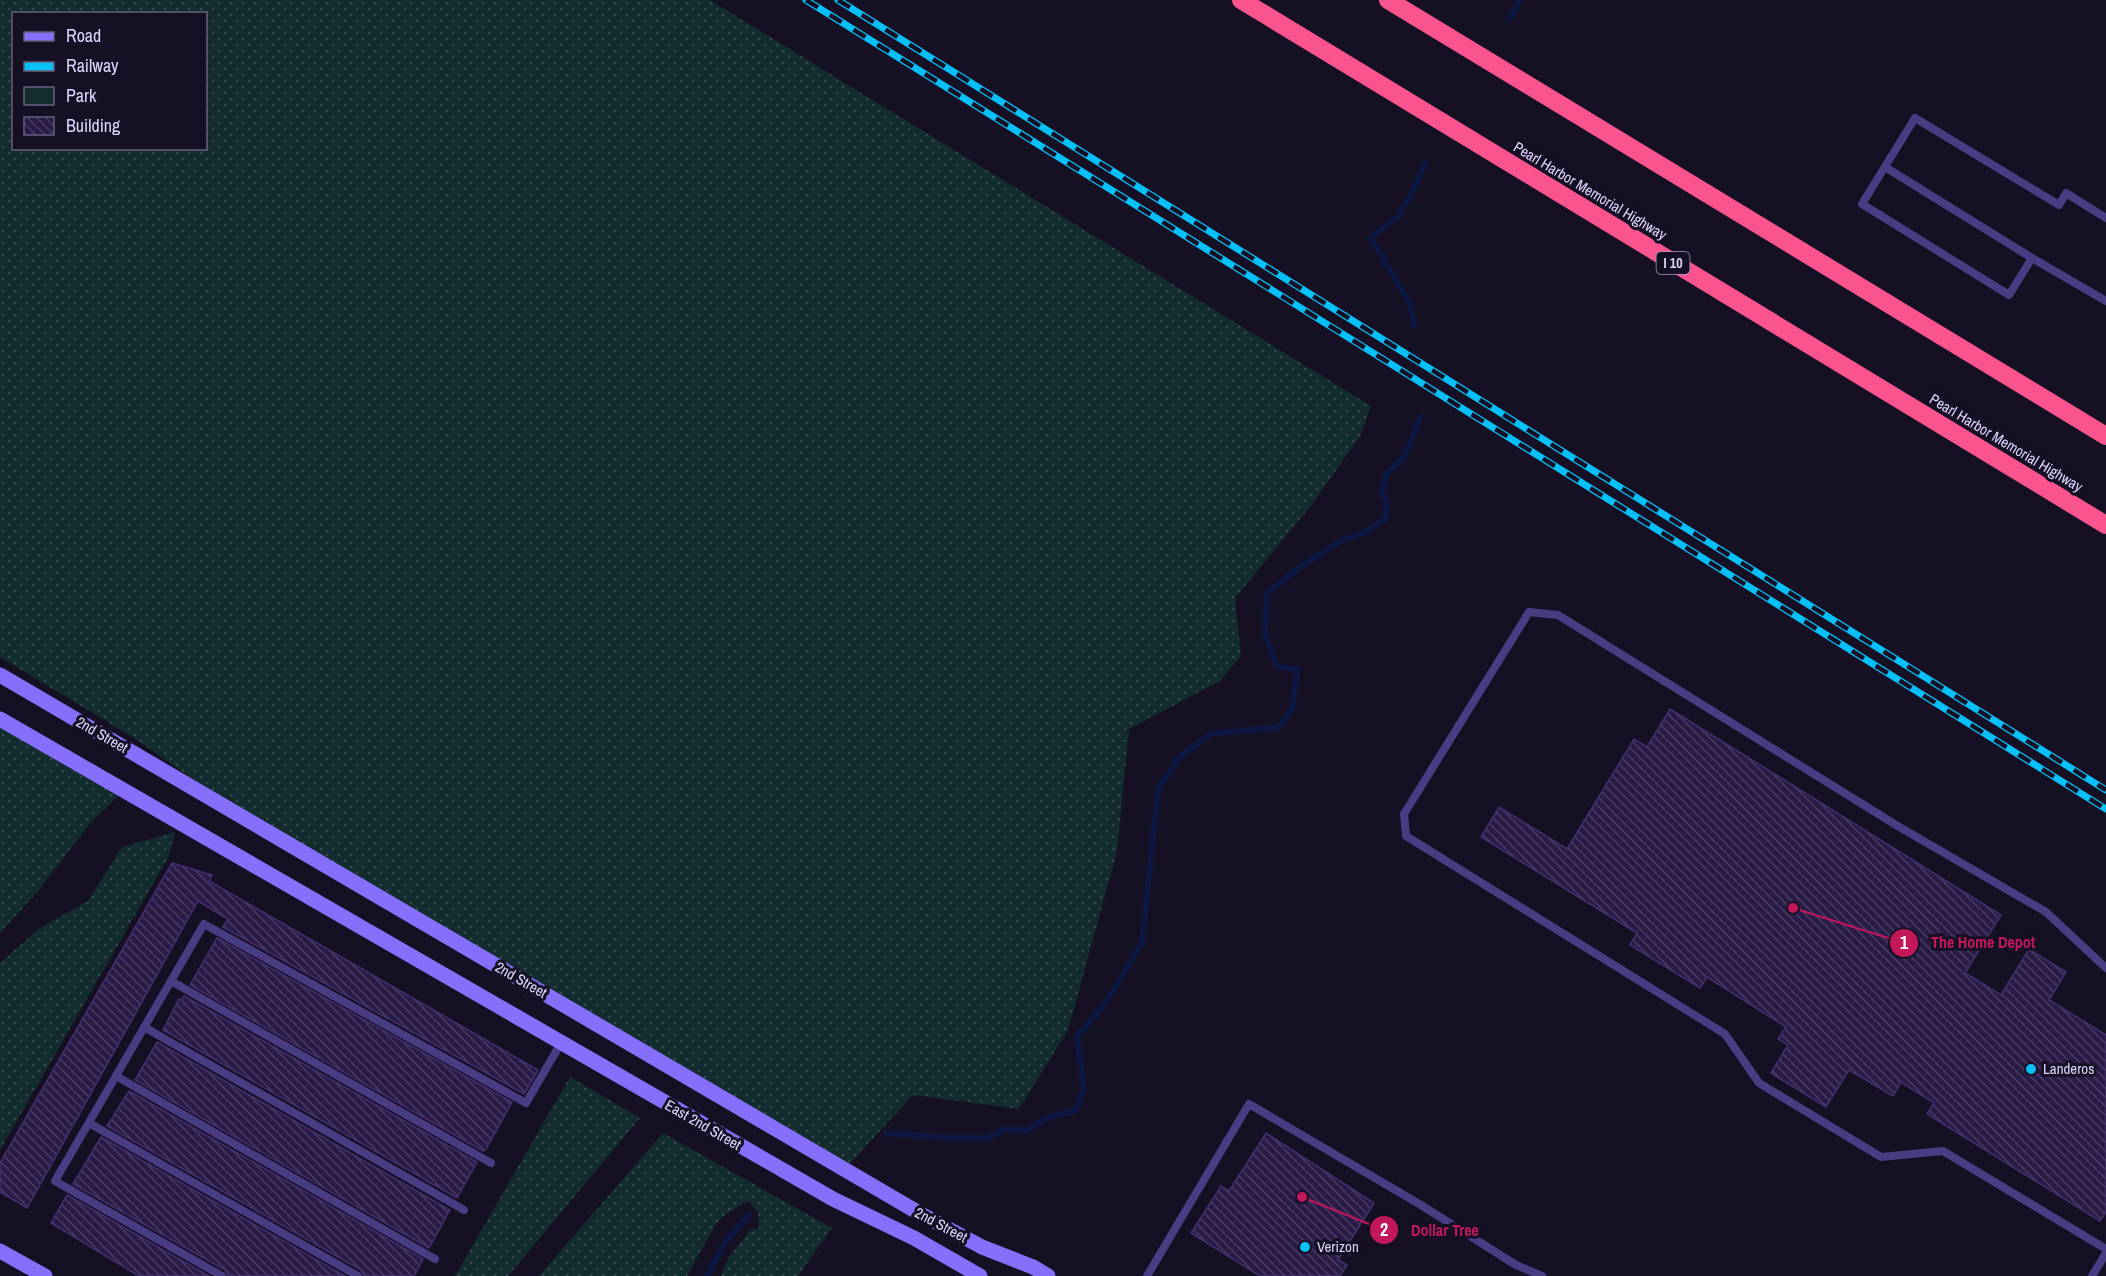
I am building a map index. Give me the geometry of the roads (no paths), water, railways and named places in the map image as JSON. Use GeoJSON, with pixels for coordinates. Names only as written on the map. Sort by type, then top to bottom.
{"type":"FeatureCollection","features":[{"type":"Feature","properties":{"kind":"highway","name":"Pearl Harbor Memorial Highway"},"geometry":{"type":"LineString","coordinates":[[1241,0],[2106,525]]}},
{"type":"Feature","properties":{"kind":"highway"},"geometry":{"type":"LineString","coordinates":[[1388,0],[2106,436]]}},
{"type":"Feature","properties":{"kind":"street","name":"2nd Street"},"geometry":{"type":"LineString","coordinates":[[0,675],[919,1213],[982,1247],[1033,1267],[1048,1276]]}},
{"type":"Feature","properties":{"kind":"street","name":"East 2nd Street"},"geometry":{"type":"LineString","coordinates":[[0,719],[833,1199],[874,1219]]}},
{"type":"Feature","properties":{"kind":"street","name":"2nd Street"},"geometry":{"type":"LineString","coordinates":[[874,1219],[914,1238],[980,1276]]}},
{"type":"Feature","properties":{"kind":"street"},"geometry":{"type":"LineString","coordinates":[[0,1251],[45,1276]]}},
{"type":"Feature","properties":{"kind":"lane"},"geometry":{"type":"LineString","coordinates":[[2032,258],[2009,295],[1862,204],[1915,118],[2059,205],[2066,193],[2106,218]]}},
{"type":"Feature","properties":{"kind":"lane"},"geometry":{"type":"LineString","coordinates":[[1885,167],[2106,302]]}},
{"type":"Feature","properties":{"kind":"lane"},"geometry":{"type":"LineString","coordinates":[[2092,1276],[2106,1251],[1943,1151],[1881,1157],[1760,1083],[1725,1034],[1406,836],[1404,814],[1529,612],[1558,615],[1896,825],[2046,912],[2106,968]]}},
{"type":"Feature","properties":{"kind":"lane"},"geometry":{"type":"LineString","coordinates":[[222,1276],[55,1181],[204,924],[526,1103],[561,1043]]}},
{"type":"Feature","properties":{"kind":"lane"},"geometry":{"type":"LineString","coordinates":[[171,981],[491,1163]]}},
{"type":"Feature","properties":{"kind":"lane"},"geometry":{"type":"LineString","coordinates":[[144,1028],[464,1210]]}},
{"type":"Feature","properties":{"kind":"lane"},"geometry":{"type":"LineString","coordinates":[[116,1076],[435,1259]]}},
{"type":"Feature","properties":{"kind":"lane"},"geometry":{"type":"LineString","coordinates":[[1147,1276],[1249,1104],[1412,1200],[1516,1265],[1542,1276]]}},
{"type":"Feature","properties":{"kind":"lane"},"geometry":{"type":"LineString","coordinates":[[89,1123],[358,1276]]}},
{"type":"Feature","properties":{"kind":"waterway"},"geometry":{"type":"LineString","coordinates":[[1510,18],[1520,0]]}},
{"type":"Feature","properties":{"kind":"waterway"},"geometry":{"type":"LineString","coordinates":[[1414,325],[1410,304],[1371,238],[1399,215],[1425,163]]}},
{"type":"Feature","properties":{"kind":"waterway"},"geometry":{"type":"LineString","coordinates":[[886,1133],[948,1138],[987,1138],[1003,1130],[1027,1130],[1045,1119],[1075,1111],[1084,1089],[1077,1037],[1108,999],[1142,943],[1158,789],[1180,757],[1210,734],[1279,727],[1292,709],[1298,669],[1277,667],[1265,635],[1267,593],[1303,565],[1340,541],[1363,533],[1385,519],[1387,504],[1382,492],[1386,474],[1404,457],[1421,416]]}},
{"type":"Feature","properties":{"kind":"waterway"},"geometry":{"type":"LineString","coordinates":[[707,1276],[726,1241],[749,1215]]}},
{"type":"Feature","properties":{"kind":"railway"},"geometry":{"type":"LineString","coordinates":[[806,0],[2106,809]]}},
{"type":"Feature","properties":{"kind":"railway"},"geometry":{"type":"LineString","coordinates":[[838,0],[2106,790]]}},
{"type":"Feature","properties":{"kind":"place","name":"The Home Depot"},"geometry":{"type":"Point","coordinates":[1793,908]}},
{"type":"Feature","properties":{"kind":"place","name":"Landeros"},"geometry":{"type":"Point","coordinates":[2031,1069]}},
{"type":"Feature","properties":{"kind":"place","name":"Dollar Tree"},"geometry":{"type":"Point","coordinates":[1302,1197]}},
{"type":"Feature","properties":{"kind":"place","name":"Verizon"},"geometry":{"type":"Point","coordinates":[1305,1247]}}]}
